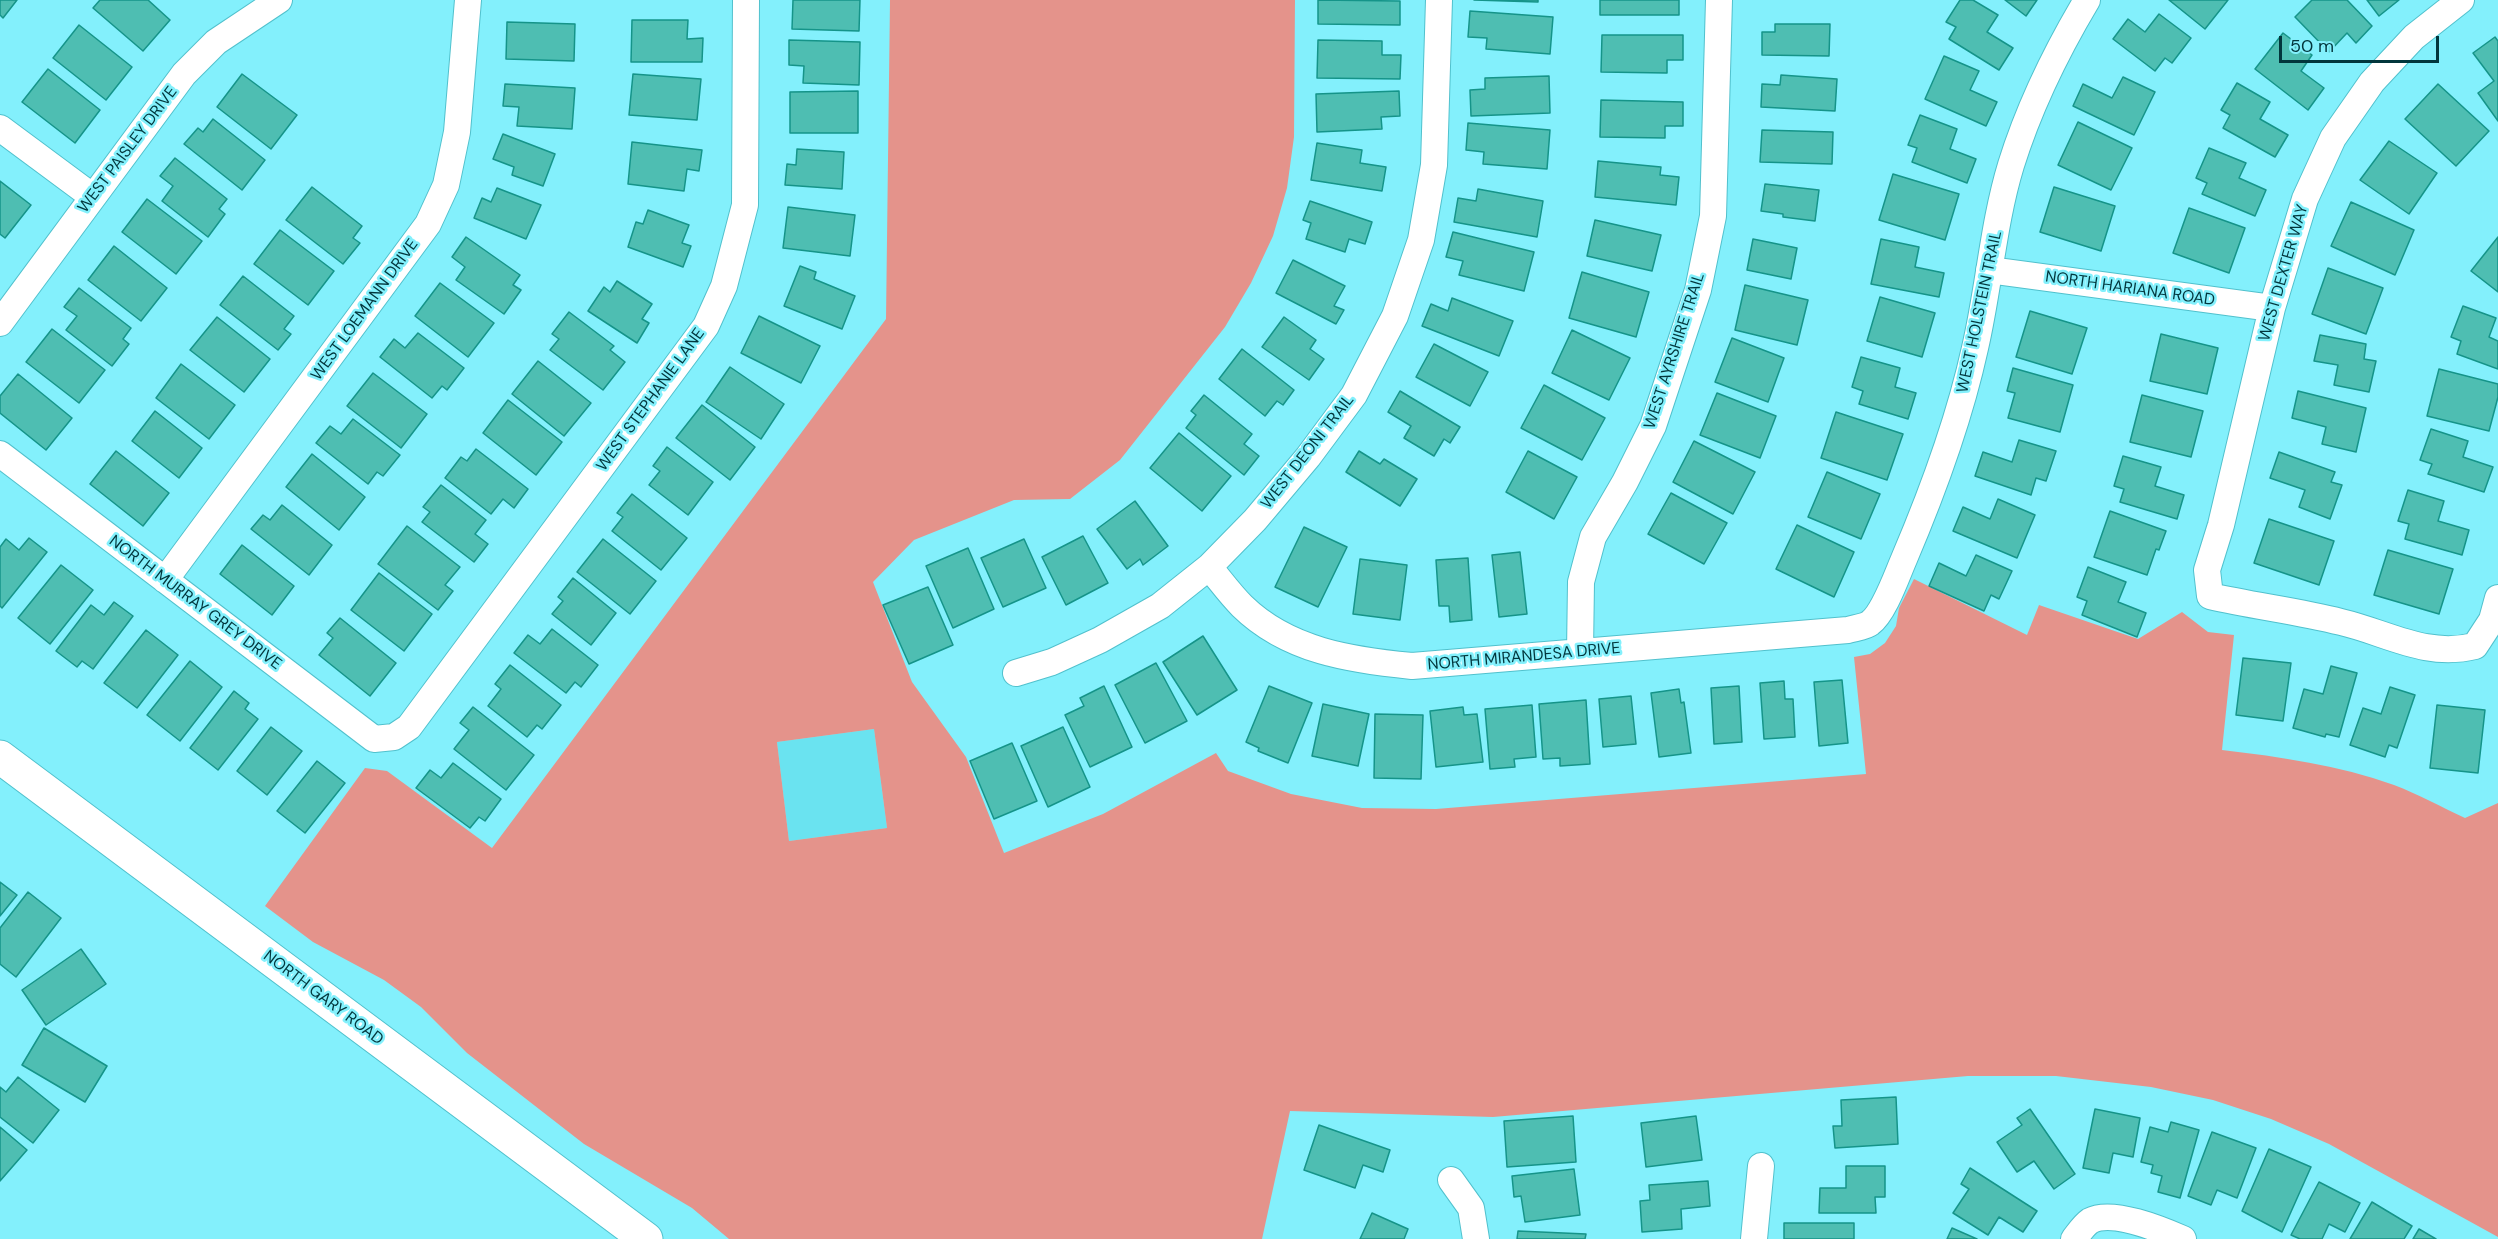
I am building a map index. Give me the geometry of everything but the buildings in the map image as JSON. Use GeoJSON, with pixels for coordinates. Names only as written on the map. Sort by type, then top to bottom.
{"type":"FeatureCollection","features":[{"type":"Feature","properties":{"kind":"main road","name":"NORTH GARY ROAD"},"geometry":{"type":"LineString","coordinates":[[0,757],[646,1239]]}},
{"type":"Feature","properties":{"kind":"street","name":"WEST PAISLEY DRIVE"},"geometry":{"type":"LineString","coordinates":[[0,323],[184,74],[216,42],[279,0]]}},
{"type":"Feature","properties":{"kind":"street","name":"WEST LOEMANN DRIVE"},"geometry":{"type":"LineString","coordinates":[[165,580],[428,224],[446,185],[457,132],[468,0]]}},
{"type":"Feature","properties":{"kind":"street","name":"WEST STEPHANIE LANE"},"geometry":{"type":"LineString","coordinates":[[394,737],[409,727],[706,326],[724,286],[745,205],[746,0]]}},
{"type":"Feature","properties":{"kind":"street","name":"WEST DEONI TRAIL"},"geometry":{"type":"LineString","coordinates":[[1016,673],[1052,662],[1100,640],[1160,606],[1209,567],[1255,520],[1308,457],[1347,404],[1395,316],[1421,240],[1434,165],[1439,0]]}},
{"type":"Feature","properties":{"kind":"street","name":"WEST AYRSHIRE TRAIL"},"geometry":{"type":"LineString","coordinates":[[1580,652],[1581,582],[1593,537],[1625,482],[1653,426],[1698,290],[1713,216],[1719,0]]}},
{"type":"Feature","properties":{"kind":"street","name":"WEST HOLSTEIN TRAIL"},"geometry":{"type":"LineString","coordinates":[[1870,624],[1885,602],[1932,495],[1975,348],[2010,167],[2033,103],[2087,0]]}},
{"type":"Feature","properties":{"kind":"street","name":"WEST DEXTER WAY"},"geometry":{"type":"LineString","coordinates":[[2461,0],[2414,37],[2372,81],[2333,138],[2305,199],[2272,308],[2221,525],[2207,570],[2210,596],[2341,621],[2425,648],[2454,651],[2475,646],[2492,620],[2498,598]]}},
{"type":"Feature","properties":{"kind":"street"},"geometry":{"type":"LineString","coordinates":[[0,128],[93,197]]}},
{"type":"Feature","properties":{"kind":"street","name":"NORTH HARIANA ROAD"},"geometry":{"type":"LineString","coordinates":[[1989,270],[2272,308]]}},
{"type":"Feature","properties":{"kind":"street","name":"NORTH MURRAY GREY DRIVE"},"geometry":{"type":"LineString","coordinates":[[0,454],[374,739],[394,737]]}},
{"type":"Feature","properties":{"kind":"street","name":"NORTH MIRANDESA DRIVE"},"geometry":{"type":"LineString","coordinates":[[1209,567],[1243,606],[1272,629],[1311,649],[1360,661],[1412,666],[1848,630],[1870,624]]}},
{"type":"Feature","properties":{"kind":"street"},"geometry":{"type":"LineString","coordinates":[[1754,1239],[1761,1166]]}},
{"type":"Feature","properties":{"kind":"street"},"geometry":{"type":"LineString","coordinates":[[1451,1180],[1471,1208],[1476,1239]]}},
{"type":"Feature","properties":{"kind":"street"},"geometry":{"type":"LineString","coordinates":[[2082,1230],[2116,1218],[2165,1231],[2183,1239]]}},
{"type":"Feature","properties":{"kind":"shaded area"},"geometry":{"type":"Polygon","coordinates":[[[890,0],[1295,0],[1294,137],[1287,188],[1273,236],[1251,283],[1225,327],[1120,460],[1070,499],[1014,500],[914,540],[873,582],[912,682],[966,757],[1004,853],[1103,814],[1216,753],[1228,771],[1291,794],[1362,808],[1436,809],[1866,774],[1854,657],[1870,654],[1885,643],[1896,626],[1899,608],[1914,579],[2027,635],[2039,605],[2138,639],[2182,612],[2208,632],[2234,635],[2222,750],[2288,759],[2352,772],[2403,789],[2465,818],[2498,803],[2498,1237],[2329,1144],[2271,1119],[2213,1100],[2151,1087],[2056,1076],[1968,1076],[1493,1117],[1290,1111],[1262,1239],[729,1239],[692,1208],[584,1144],[467,1053],[421,1007],[384,980],[313,942],[265,906],[365,768],[387,771],[492,848],[886,319],[890,0]],[[874,729],[777,742],[789,841],[887,828],[874,729]]]}},
{"type":"Feature","properties":{"kind":"shaded area"},"geometry":{"type":"Polygon","coordinates":[[[874,729],[887,828],[789,841],[777,742],[874,729]]]}}]}
